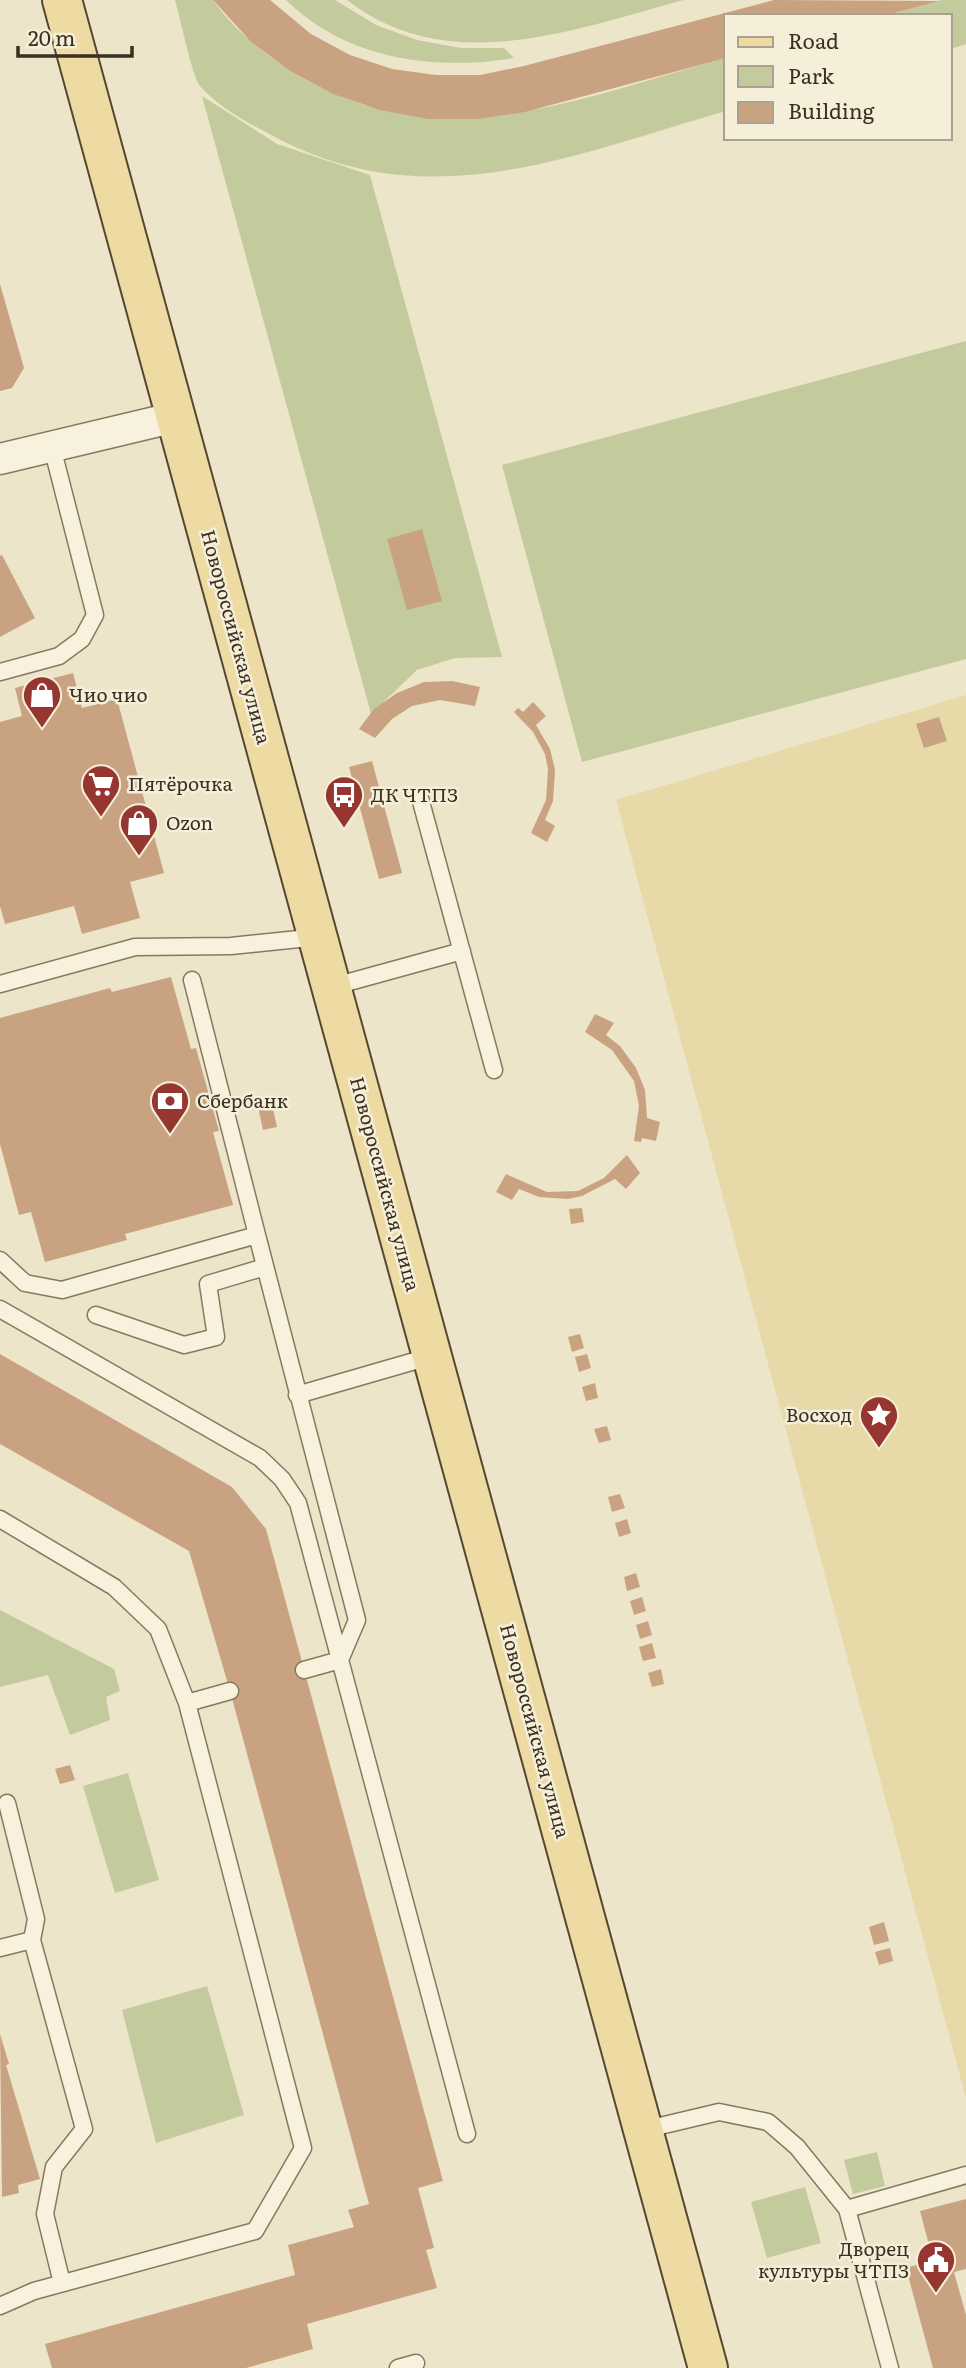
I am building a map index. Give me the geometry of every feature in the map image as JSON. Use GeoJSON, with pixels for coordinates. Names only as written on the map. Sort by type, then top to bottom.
{"type":"FeatureCollection","features":[{"type":"Feature","properties":{"kind":"main road","name":"Новороссийская улица"},"geometry":{"type":"LineString","coordinates":[[62,0],[708,2368]]}},
{"type":"Feature","properties":{"kind":"street"},"geometry":{"type":"LineString","coordinates":[[0,458],[176,417]]}},
{"type":"Feature","properties":{"kind":"lane"},"geometry":{"type":"LineString","coordinates":[[0,672],[59,656],[82,639],[95,615],[52,447]]}},
{"type":"Feature","properties":{"kind":"lane"},"geometry":{"type":"LineString","coordinates":[[420,798],[494,1070]]}},
{"type":"Feature","properties":{"kind":"lane"},"geometry":{"type":"LineString","coordinates":[[0,984],[135,947],[231,946],[317,937]]}},
{"type":"Feature","properties":{"kind":"lane"},"geometry":{"type":"LineString","coordinates":[[331,987],[462,951]]}},
{"type":"Feature","properties":{"kind":"lane"},"geometry":{"type":"LineString","coordinates":[[192,980],[357,1620],[340,1660]]}},
{"type":"Feature","properties":{"kind":"lane"},"geometry":{"type":"LineString","coordinates":[[0,1260],[26,1283],[62,1290],[257,1235]]}},
{"type":"Feature","properties":{"kind":"lane"},"geometry":{"type":"LineString","coordinates":[[96,1315],[184,1345],[216,1337],[208,1284],[265,1267]]}},
{"type":"Feature","properties":{"kind":"lane"},"geometry":{"type":"LineString","coordinates":[[0,1309],[260,1458],[282,1479],[298,1503],[467,2134]]}},
{"type":"Feature","properties":{"kind":"lane"},"geometry":{"type":"LineString","coordinates":[[297,1395],[432,1356]]}},
{"type":"Feature","properties":{"kind":"lane"},"geometry":{"type":"LineString","coordinates":[[0,1519],[114,1587],[158,1629],[187,1703],[303,2148],[255,2231],[62,2283],[0,2306]]}},
{"type":"Feature","properties":{"kind":"lane"},"geometry":{"type":"LineString","coordinates":[[304,1670],[340,1660]]}},
{"type":"Feature","properties":{"kind":"lane"},"geometry":{"type":"LineString","coordinates":[[187,1703],[230,1691]]}},
{"type":"Feature","properties":{"kind":"lane"},"geometry":{"type":"LineString","coordinates":[[6,1803],[36,1919],[32,1940],[84,2129],[54,2167],[45,2214],[62,2283]]}},
{"type":"Feature","properties":{"kind":"lane"},"geometry":{"type":"LineString","coordinates":[[0,1948],[32,1940]]}},
{"type":"Feature","properties":{"kind":"lane"},"geometry":{"type":"LineString","coordinates":[[643,2130],[719,2112],[768,2122],[797,2147],[847,2209],[890,2368]]}},
{"type":"Feature","properties":{"kind":"lane"},"geometry":{"type":"LineString","coordinates":[[847,2209],[966,2175]]}},
{"type":"Feature","properties":{"kind":"lane"},"geometry":{"type":"LineString","coordinates":[[398,2368],[416,2363]]}},
{"type":"Feature","properties":{"kind":"green space"},"geometry":{"type":"Polygon","coordinates":[[[175,0],[213,0],[244,36],[269,56],[310,82],[362,104],[414,115],[466,117],[518,112],[569,102],[724,59],[724,112],[556,160],[500,171],[445,176],[389,174],[332,161],[275,137],[235,115],[200,86],[175,0]]]}},
{"type":"Feature","properties":{"kind":"green space"},"geometry":{"type":"Polygon","coordinates":[[[286,0],[335,0],[376,25],[417,40],[461,48],[504,48],[514,58],[454,63],[393,56],[336,36],[310,20],[286,0]]]}},
{"type":"Feature","properties":{"kind":"green space"},"geometry":{"type":"Polygon","coordinates":[[[347,0],[684,0],[556,34],[512,41],[469,42],[427,37],[386,24],[347,0]]]}},
{"type":"Feature","properties":{"kind":"green space"},"geometry":{"type":"Polygon","coordinates":[[[942,0],[966,0],[966,44],[952,48],[952,14],[890,14],[942,0]]]}},
{"type":"Feature","properties":{"kind":"green space"},"geometry":{"type":"Polygon","coordinates":[[[202,96],[277,144],[370,175],[502,657],[455,658],[417,670],[371,714],[202,96]]]}},
{"type":"Feature","properties":{"kind":"green space"},"geometry":{"type":"Polygon","coordinates":[[[966,341],[966,659],[582,762],[502,465],[966,341]]]}},
{"type":"Feature","properties":{"kind":"green space"},"geometry":{"type":"Polygon","coordinates":[[[0,1610],[114,1669],[120,1691],[106,1697],[110,1720],[70,1735],[48,1675],[0,1687],[0,1610]]]}},
{"type":"Feature","properties":{"kind":"green space"},"geometry":{"type":"Polygon","coordinates":[[[128,1773],[159,1880],[115,1893],[83,1786],[128,1773]]]}},
{"type":"Feature","properties":{"kind":"green space"},"geometry":{"type":"Polygon","coordinates":[[[207,1986],[244,2115],[156,2143],[122,2010],[207,1986]]]}},
{"type":"Feature","properties":{"kind":"green space"},"geometry":{"type":"Polygon","coordinates":[[[877,2152],[885,2186],[853,2194],[844,2160],[877,2152]]]}},
{"type":"Feature","properties":{"kind":"green space"},"geometry":{"type":"Polygon","coordinates":[[[805,2187],[821,2243],[767,2258],[751,2202],[805,2187]]]}},
{"type":"Feature","properties":{"kind":"sand","name":"Восход"},"geometry":{"type":"Polygon","coordinates":[[[966,695],[966,2098],[616,800],[966,695]]]}},
{"type":"Feature","properties":{"kind":"building"},"geometry":{"type":"Polygon","coordinates":[[[213,0],[270,0],[311,34],[350,55],[392,69],[436,75],[480,75],[524,66],[774,0],[939,1],[890,14],[724,14],[724,59],[525,112],[476,119],[428,119],[380,110],[333,94],[290,71],[251,42],[213,0]]]}},
{"type":"Feature","properties":{"kind":"building"},"geometry":{"type":"Polygon","coordinates":[[[0,284],[24,368],[12,388],[0,391],[0,284]]]}},
{"type":"Feature","properties":{"kind":"building"},"geometry":{"type":"Polygon","coordinates":[[[422,529],[442,601],[407,610],[387,539],[422,529]]]}},
{"type":"Feature","properties":{"kind":"building"},"geometry":{"type":"Polygon","coordinates":[[[2,555],[35,618],[0,637],[0,556],[2,555]]]}},
{"type":"Feature","properties":{"kind":"building"},"geometry":{"type":"Polygon","coordinates":[[[73,673],[82,708],[117,699],[164,873],[130,882],[140,918],[82,934],[74,906],[5,924],[0,906],[0,722],[22,716],[15,688],[73,673]]]}},
{"type":"Feature","properties":{"kind":"building"},"geometry":{"type":"Polygon","coordinates":[[[452,681],[480,687],[475,706],[440,700],[412,706],[392,719],[375,738],[359,729],[374,709],[397,693],[424,682],[452,681]]]}},
{"type":"Feature","properties":{"kind":"building"},"geometry":{"type":"Polygon","coordinates":[[[533,702],[546,716],[536,725],[550,749],[555,770],[553,801],[545,820],[555,826],[547,842],[531,833],[546,800],[548,769],[545,754],[533,732],[514,712],[518,708],[523,712],[533,702]]]}},
{"type":"Feature","properties":{"kind":"building"},"geometry":{"type":"Polygon","coordinates":[[[939,717],[947,741],[924,748],[916,724],[939,717]]]}},
{"type":"Feature","properties":{"kind":"building"},"geometry":{"type":"Polygon","coordinates":[[[372,761],[402,873],[379,879],[349,767],[372,761]]]}},
{"type":"Feature","properties":{"kind":"building"},"geometry":{"type":"Polygon","coordinates":[[[171,977],[191,1049],[196,1048],[219,1131],[213,1132],[233,1205],[125,1234],[127,1240],[45,1262],[31,1212],[19,1215],[0,1144],[0,1018],[110,988],[112,992],[171,977]]]}},
{"type":"Feature","properties":{"kind":"building"},"geometry":{"type":"Polygon","coordinates":[[[595,1014],[614,1023],[606,1035],[620,1046],[636,1068],[645,1090],[647,1118],[660,1122],[656,1141],[642,1138],[641,1142],[634,1141],[639,1106],[634,1081],[612,1050],[585,1032],[595,1014]]]}},
{"type":"Feature","properties":{"kind":"building"},"geometry":{"type":"Polygon","coordinates":[[[271,1100],[277,1127],[263,1130],[257,1102],[271,1100]]]}},
{"type":"Feature","properties":{"kind":"building"},"geometry":{"type":"Polygon","coordinates":[[[627,1155],[640,1173],[626,1189],[615,1179],[582,1196],[568,1199],[539,1197],[519,1189],[512,1200],[496,1192],[506,1174],[547,1192],[578,1191],[604,1178],[627,1155]]]}},
{"type":"Feature","properties":{"kind":"building"},"geometry":{"type":"Polygon","coordinates":[[[582,1208],[584,1222],[571,1224],[569,1209],[582,1208]]]}},
{"type":"Feature","properties":{"kind":"building"},"geometry":{"type":"Polygon","coordinates":[[[580,1334],[584,1348],[572,1352],[568,1337],[580,1334]]]}},
{"type":"Feature","properties":{"kind":"building"},"geometry":{"type":"Polygon","coordinates":[[[0,1354],[232,1487],[266,1529],[443,2181],[418,2188],[434,2248],[426,2250],[437,2288],[307,2324],[313,2349],[246,2368],[52,2368],[45,2344],[295,2275],[288,2245],[354,2227],[348,2210],[369,2204],[230,1691],[189,1551],[0,1444],[0,1354]]]}},
{"type":"Feature","properties":{"kind":"building"},"geometry":{"type":"Polygon","coordinates":[[[587,1354],[591,1368],[579,1372],[575,1357],[587,1354]]]}},
{"type":"Feature","properties":{"kind":"building"},"geometry":{"type":"Polygon","coordinates":[[[595,1383],[598,1398],[586,1401],[582,1387],[595,1383]]]}},
{"type":"Feature","properties":{"kind":"building"},"geometry":{"type":"Polygon","coordinates":[[[607,1426],[611,1440],[599,1443],[594,1429],[607,1426]]]}},
{"type":"Feature","properties":{"kind":"building"},"geometry":{"type":"Polygon","coordinates":[[[620,1494],[625,1508],[612,1512],[608,1497],[620,1494]]]}},
{"type":"Feature","properties":{"kind":"building"},"geometry":{"type":"Polygon","coordinates":[[[627,1519],[631,1533],[619,1537],[615,1523],[627,1519]]]}},
{"type":"Feature","properties":{"kind":"building"},"geometry":{"type":"Polygon","coordinates":[[[636,1573],[640,1587],[627,1591],[624,1577],[636,1573]]]}},
{"type":"Feature","properties":{"kind":"building"},"geometry":{"type":"Polygon","coordinates":[[[642,1597],[646,1611],[634,1615],[630,1601],[642,1597]]]}},
{"type":"Feature","properties":{"kind":"building"},"geometry":{"type":"Polygon","coordinates":[[[648,1621],[652,1635],[640,1639],[636,1625],[648,1621]]]}},
{"type":"Feature","properties":{"kind":"building"},"geometry":{"type":"Polygon","coordinates":[[[652,1643],[656,1658],[643,1661],[639,1647],[652,1643]]]}},
{"type":"Feature","properties":{"kind":"building"},"geometry":{"type":"Polygon","coordinates":[[[661,1669],[664,1684],[652,1687],[648,1673],[661,1669]]]}},
{"type":"Feature","properties":{"kind":"building"},"geometry":{"type":"Polygon","coordinates":[[[70,1765],[75,1780],[60,1784],[55,1769],[70,1765]]]}},
{"type":"Feature","properties":{"kind":"building"},"geometry":{"type":"Polygon","coordinates":[[[884,1922],[889,1941],[874,1945],[869,1927],[884,1922]]]}},
{"type":"Feature","properties":{"kind":"building"},"geometry":{"type":"Polygon","coordinates":[[[890,1948],[893,1961],[879,1965],[875,1952],[890,1948]]]}},
{"type":"Feature","properties":{"kind":"building"},"geometry":{"type":"Polygon","coordinates":[[[0,2034],[9,2064],[6,2065],[40,2179],[18,2185],[19,2193],[2,2197],[0,2034]]]}},
{"type":"Feature","properties":{"kind":"building","name":"Дворец культуры ЧТПЗ"},"geometry":{"type":"Polygon","coordinates":[[[966,2199],[966,2269],[954,2272],[966,2315],[966,2368],[933,2368],[906,2268],[933,2260],[920,2211],[966,2199]]]}},
{"type":"Feature","properties":{"kind":"place","name":"Чио чио"},"geometry":{"type":"Point","coordinates":[42,729]}},
{"type":"Feature","properties":{"kind":"place","name":"Пятёрочка"},"geometry":{"type":"Point","coordinates":[101,818]}},
{"type":"Feature","properties":{"kind":"place","name":"ДК ЧТПЗ"},"geometry":{"type":"Point","coordinates":[344,829]}},
{"type":"Feature","properties":{"kind":"place","name":"Ozon"},"geometry":{"type":"Point","coordinates":[139,857]}},
{"type":"Feature","properties":{"kind":"place","name":"Сбербанк"},"geometry":{"type":"Point","coordinates":[170,1135]}},
{"type":"Feature","properties":{"kind":"place","name":"Восход"},"geometry":{"type":"Point","coordinates":[879,1449]}},
{"type":"Feature","properties":{"kind":"place","name":"Дворец культуры ЧТПЗ"},"geometry":{"type":"Point","coordinates":[936,2294]}}]}
